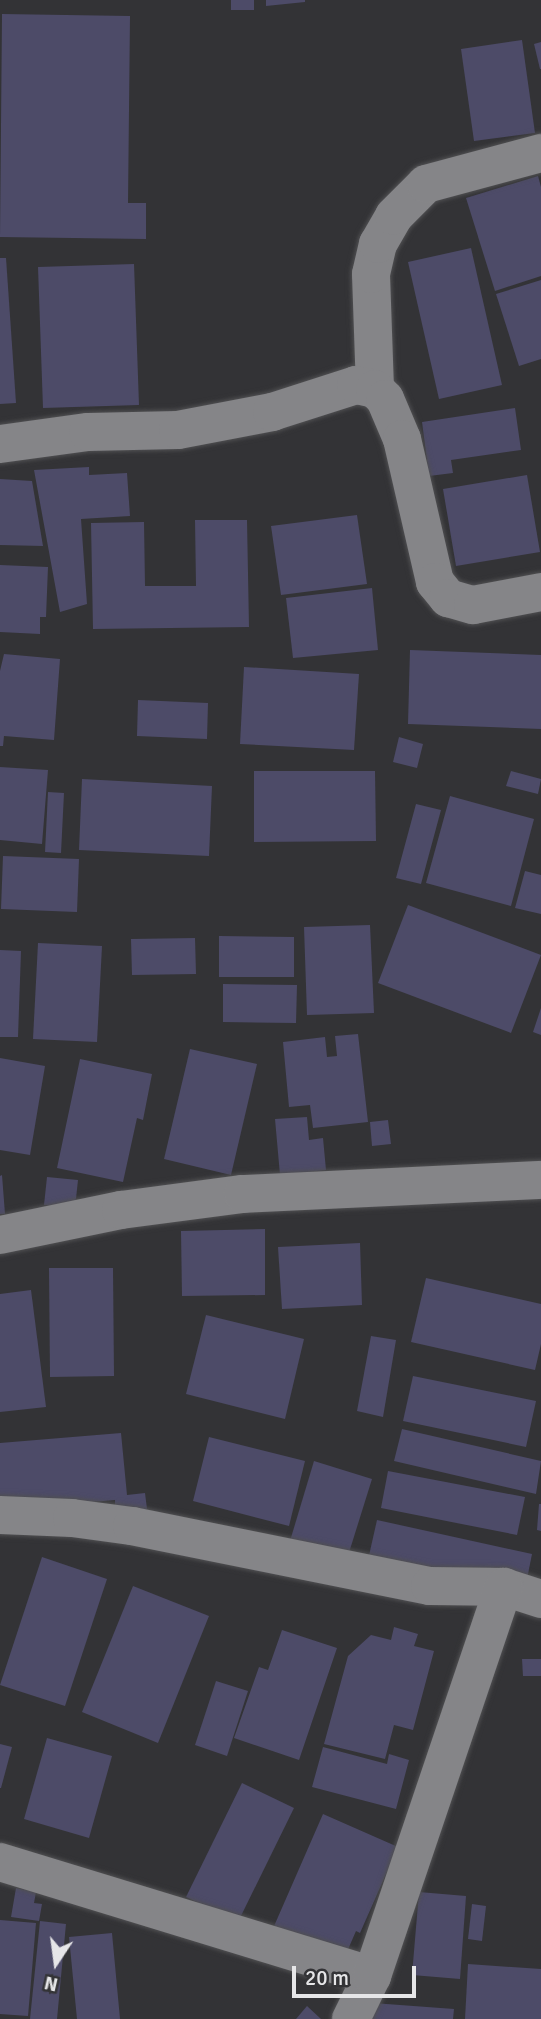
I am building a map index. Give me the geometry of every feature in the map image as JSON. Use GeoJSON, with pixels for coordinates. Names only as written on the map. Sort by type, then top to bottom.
{"type":"FeatureCollection","features":[{"type":"Feature","properties":{"kind":"street"},"geometry":{"type":"LineString","coordinates":[[375,389],[371,274],[378,244],[394,216],[426,184],[541,153]]}},
{"type":"Feature","properties":{"kind":"street"},"geometry":{"type":"LineString","coordinates":[[0,444],[88,432],[178,430],[272,412],[356,385],[375,389],[385,400],[401,439],[435,582],[448,598],[473,605],[541,592]]}},
{"type":"Feature","properties":{"kind":"street"},"geometry":{"type":"LineString","coordinates":[[0,1235],[121,1210],[243,1194],[541,1180]]}},
{"type":"Feature","properties":{"kind":"street"},"geometry":{"type":"LineString","coordinates":[[0,1515],[72,1518],[132,1526],[430,1586],[504,1587],[541,1599]]}},
{"type":"Feature","properties":{"kind":"street"},"geometry":{"type":"LineString","coordinates":[[351,2019],[372,1976],[504,1587]]}},
{"type":"Feature","properties":{"kind":"street"},"geometry":{"type":"LineString","coordinates":[[0,1861],[372,1976]]}},
{"type":"Feature","properties":{"kind":"building"},"geometry":{"type":"Polygon","coordinates":[[[231,0],[254,0],[254,10],[231,10],[231,0]]]}},
{"type":"Feature","properties":{"kind":"building"},"geometry":{"type":"Polygon","coordinates":[[[266,0],[305,0],[305,2],[266,6],[266,0]]]}},
{"type":"Feature","properties":{"kind":"building"},"geometry":{"type":"Polygon","coordinates":[[[2,14],[130,16],[128,203],[146,203],[146,239],[0,237],[2,14]]]}},
{"type":"Feature","properties":{"kind":"building"},"geometry":{"type":"Polygon","coordinates":[[[522,40],[535,133],[474,141],[461,49],[522,40]]]}},
{"type":"Feature","properties":{"kind":"building"},"geometry":{"type":"Polygon","coordinates":[[[541,42],[541,69],[540,69],[534,44],[541,42]]]}},
{"type":"Feature","properties":{"kind":"building"},"geometry":{"type":"Polygon","coordinates":[[[538,176],[541,187],[541,276],[495,291],[466,198],[538,176]]]}},
{"type":"Feature","properties":{"kind":"building"},"geometry":{"type":"Polygon","coordinates":[[[471,248],[502,385],[439,399],[408,262],[471,248]]]}},
{"type":"Feature","properties":{"kind":"building"},"geometry":{"type":"Polygon","coordinates":[[[0,258],[6,258],[16,403],[0,404],[0,258]]]}},
{"type":"Feature","properties":{"kind":"building"},"geometry":{"type":"Polygon","coordinates":[[[134,264],[139,405],[43,408],[38,267],[134,264]]]}},
{"type":"Feature","properties":{"kind":"building"},"geometry":{"type":"Polygon","coordinates":[[[541,280],[541,359],[519,366],[496,294],[541,280]]]}},
{"type":"Feature","properties":{"kind":"building"},"geometry":{"type":"Polygon","coordinates":[[[515,408],[521,450],[451,460],[453,473],[429,476],[422,422],[515,408]]]}},
{"type":"Feature","properties":{"kind":"building"},"geometry":{"type":"Polygon","coordinates":[[[89,467],[89,475],[127,473],[130,516],[81,519],[87,604],[60,612],[34,470],[89,467]]]}},
{"type":"Feature","properties":{"kind":"building"},"geometry":{"type":"Polygon","coordinates":[[[527,475],[540,552],[456,566],[443,489],[527,475]]]}},
{"type":"Feature","properties":{"kind":"building"},"geometry":{"type":"Polygon","coordinates":[[[0,479],[32,481],[43,546],[0,545],[0,479]]]}},
{"type":"Feature","properties":{"kind":"building"},"geometry":{"type":"Polygon","coordinates":[[[357,515],[367,584],[281,595],[271,526],[357,515]]]}},
{"type":"Feature","properties":{"kind":"building"},"geometry":{"type":"Polygon","coordinates":[[[195,520],[247,520],[249,627],[93,629],[91,523],[144,522],[145,586],[196,586],[195,520]]]}},
{"type":"Feature","properties":{"kind":"building"},"geometry":{"type":"Polygon","coordinates":[[[0,565],[48,567],[46,617],[40,617],[40,634],[0,632],[0,565]]]}},
{"type":"Feature","properties":{"kind":"building"},"geometry":{"type":"Polygon","coordinates":[[[372,588],[378,650],[293,658],[286,598],[372,588]]]}},
{"type":"Feature","properties":{"kind":"building"},"geometry":{"type":"Polygon","coordinates":[[[410,650],[541,655],[541,729],[408,724],[410,650]]]}},
{"type":"Feature","properties":{"kind":"building"},"geometry":{"type":"Polygon","coordinates":[[[4,654],[60,659],[54,740],[4,736],[3,746],[0,746],[0,671],[4,654]]]}},
{"type":"Feature","properties":{"kind":"building"},"geometry":{"type":"Polygon","coordinates":[[[244,667],[359,674],[354,750],[240,744],[244,667]]]}},
{"type":"Feature","properties":{"kind":"building"},"geometry":{"type":"Polygon","coordinates":[[[138,700],[208,703],[207,739],[137,736],[138,700]]]}},
{"type":"Feature","properties":{"kind":"building"},"geometry":{"type":"Polygon","coordinates":[[[399,737],[423,744],[417,768],[393,762],[399,737]]]}},
{"type":"Feature","properties":{"kind":"building"},"geometry":{"type":"Polygon","coordinates":[[[0,767],[48,770],[42,844],[0,840],[0,767]]]}},
{"type":"Feature","properties":{"kind":"building"},"geometry":{"type":"Polygon","coordinates":[[[254,771],[375,771],[376,841],[254,842],[254,771]]]}},
{"type":"Feature","properties":{"kind":"building"},"geometry":{"type":"Polygon","coordinates":[[[511,771],[541,779],[538,794],[506,786],[511,771]]]}},
{"type":"Feature","properties":{"kind":"building"},"geometry":{"type":"Polygon","coordinates":[[[82,779],[212,786],[209,856],[79,850],[82,779]]]}},
{"type":"Feature","properties":{"kind":"building"},"geometry":{"type":"Polygon","coordinates":[[[48,792],[64,793],[61,853],[45,852],[48,792]]]}},
{"type":"Feature","properties":{"kind":"building"},"geometry":{"type":"Polygon","coordinates":[[[450,796],[534,819],[511,906],[426,883],[450,796]]]}},
{"type":"Feature","properties":{"kind":"building"},"geometry":{"type":"Polygon","coordinates":[[[416,804],[441,810],[421,884],[396,878],[416,804]]]}},
{"type":"Feature","properties":{"kind":"building"},"geometry":{"type":"Polygon","coordinates":[[[3,856],[79,859],[77,912],[1,909],[3,856]]]}},
{"type":"Feature","properties":{"kind":"building"},"geometry":{"type":"Polygon","coordinates":[[[525,871],[541,875],[541,914],[515,908],[525,871]]]}},
{"type":"Feature","properties":{"kind":"building"},"geometry":{"type":"Polygon","coordinates":[[[408,905],[541,955],[511,1033],[378,983],[408,905]]]}},
{"type":"Feature","properties":{"kind":"building"},"geometry":{"type":"Polygon","coordinates":[[[370,925],[374,1013],[307,1015],[304,927],[370,925]]]}},
{"type":"Feature","properties":{"kind":"building"},"geometry":{"type":"Polygon","coordinates":[[[219,936],[294,937],[294,977],[219,977],[219,936]]]}},
{"type":"Feature","properties":{"kind":"building"},"geometry":{"type":"Polygon","coordinates":[[[195,938],[196,974],[132,975],[131,939],[195,938]]]}},
{"type":"Feature","properties":{"kind":"building"},"geometry":{"type":"Polygon","coordinates":[[[38,943],[102,946],[97,1042],[33,1039],[38,943]]]}},
{"type":"Feature","properties":{"kind":"building"},"geometry":{"type":"Polygon","coordinates":[[[0,950],[21,951],[18,1037],[0,1037],[0,950]]]}},
{"type":"Feature","properties":{"kind":"building"},"geometry":{"type":"Polygon","coordinates":[[[223,984],[297,985],[296,1023],[223,1022],[223,984]]]}},
{"type":"Feature","properties":{"kind":"building"},"geometry":{"type":"Polygon","coordinates":[[[541,1008],[541,1035],[533,1032],[541,1008]]]}},
{"type":"Feature","properties":{"kind":"building"},"geometry":{"type":"Polygon","coordinates":[[[358,1034],[368,1122],[313,1128],[310,1105],[289,1107],[283,1042],[325,1037],[327,1057],[337,1056],[335,1036],[358,1034]]]}},
{"type":"Feature","properties":{"kind":"building"},"geometry":{"type":"Polygon","coordinates":[[[190,1049],[257,1064],[231,1175],[164,1159],[190,1049]]]}},
{"type":"Feature","properties":{"kind":"building"},"geometry":{"type":"Polygon","coordinates":[[[0,1058],[45,1066],[30,1155],[0,1150],[0,1058]]]}},
{"type":"Feature","properties":{"kind":"building"},"geometry":{"type":"Polygon","coordinates":[[[80,1059],[152,1074],[143,1120],[137,1118],[123,1182],[57,1168],[80,1059]]]}},
{"type":"Feature","properties":{"kind":"building"},"geometry":{"type":"Polygon","coordinates":[[[307,1117],[309,1140],[323,1138],[326,1170],[280,1175],[275,1119],[307,1117]]]}},
{"type":"Feature","properties":{"kind":"building"},"geometry":{"type":"Polygon","coordinates":[[[388,1120],[391,1144],[372,1146],[370,1122],[388,1120]]]}},
{"type":"Feature","properties":{"kind":"building"},"geometry":{"type":"Polygon","coordinates":[[[2,1175],[5,1214],[0,1214],[2,1175]]]}},
{"type":"Feature","properties":{"kind":"building"},"geometry":{"type":"Polygon","coordinates":[[[47,1177],[78,1180],[75,1208],[44,1205],[47,1177]]]}},
{"type":"Feature","properties":{"kind":"building"},"geometry":{"type":"Polygon","coordinates":[[[265,1229],[265,1295],[182,1296],[181,1231],[265,1229]]]}},
{"type":"Feature","properties":{"kind":"building"},"geometry":{"type":"Polygon","coordinates":[[[360,1243],[362,1305],[282,1309],[278,1247],[360,1243]]]}},
{"type":"Feature","properties":{"kind":"building"},"geometry":{"type":"Polygon","coordinates":[[[49,1268],[113,1268],[114,1376],[50,1377],[49,1268]]]}},
{"type":"Feature","properties":{"kind":"building"},"geometry":{"type":"Polygon","coordinates":[[[426,1278],[541,1304],[541,1344],[535,1370],[411,1342],[426,1278]]]}},
{"type":"Feature","properties":{"kind":"building"},"geometry":{"type":"Polygon","coordinates":[[[31,1290],[46,1407],[0,1412],[0,1294],[31,1290]]]}},
{"type":"Feature","properties":{"kind":"building"},"geometry":{"type":"Polygon","coordinates":[[[206,1315],[304,1339],[285,1419],[186,1394],[206,1315]]]}},
{"type":"Feature","properties":{"kind":"building"},"geometry":{"type":"Polygon","coordinates":[[[371,1336],[396,1340],[383,1417],[357,1411],[371,1336]]]}},
{"type":"Feature","properties":{"kind":"building"},"geometry":{"type":"Polygon","coordinates":[[[413,1376],[536,1401],[526,1447],[403,1421],[413,1376]]]}},
{"type":"Feature","properties":{"kind":"building"},"geometry":{"type":"Polygon","coordinates":[[[402,1429],[541,1461],[536,1494],[394,1461],[402,1429]]]}},
{"type":"Feature","properties":{"kind":"building"},"geometry":{"type":"Polygon","coordinates":[[[121,1433],[127,1495],[145,1493],[147,1509],[115,1512],[115,1500],[0,1510],[0,1443],[121,1433]]]}},
{"type":"Feature","properties":{"kind":"building"},"geometry":{"type":"Polygon","coordinates":[[[209,1437],[305,1461],[289,1526],[193,1501],[209,1437]]]}},
{"type":"Feature","properties":{"kind":"building"},"geometry":{"type":"Polygon","coordinates":[[[314,1461],[372,1479],[347,1559],[290,1541],[314,1461]]]}},
{"type":"Feature","properties":{"kind":"building"},"geometry":{"type":"Polygon","coordinates":[[[388,1471],[525,1497],[517,1535],[381,1508],[388,1471]]]}},
{"type":"Feature","properties":{"kind":"building"},"geometry":{"type":"Polygon","coordinates":[[[541,1504],[541,1531],[537,1530],[541,1504]]]}},
{"type":"Feature","properties":{"kind":"building"},"geometry":{"type":"Polygon","coordinates":[[[377,1520],[532,1554],[524,1594],[368,1560],[377,1520]]]}},
{"type":"Feature","properties":{"kind":"building"},"geometry":{"type":"Polygon","coordinates":[[[42,1557],[107,1579],[65,1706],[0,1685],[42,1557]]]}},
{"type":"Feature","properties":{"kind":"building"},"geometry":{"type":"Polygon","coordinates":[[[133,1586],[209,1616],[158,1743],[82,1712],[133,1586]]]}},
{"type":"Feature","properties":{"kind":"building"},"geometry":{"type":"Polygon","coordinates":[[[394,1627],[418,1634],[414,1646],[434,1651],[413,1730],[394,1725],[385,1759],[324,1744],[348,1656],[371,1635],[391,1640],[394,1627]]]}},
{"type":"Feature","properties":{"kind":"building"},"geometry":{"type":"Polygon","coordinates":[[[282,1630],[337,1648],[299,1760],[234,1738],[259,1667],[268,1670],[282,1630]]]}},
{"type":"Feature","properties":{"kind":"building"},"geometry":{"type":"Polygon","coordinates":[[[522,1659],[541,1659],[541,1676],[523,1676],[522,1659]]]}},
{"type":"Feature","properties":{"kind":"building"},"geometry":{"type":"Polygon","coordinates":[[[216,1681],[248,1691],[227,1756],[195,1745],[216,1681]]]}},
{"type":"Feature","properties":{"kind":"building"},"geometry":{"type":"Polygon","coordinates":[[[47,1738],[112,1756],[89,1838],[24,1819],[47,1738]]]}},
{"type":"Feature","properties":{"kind":"building"},"geometry":{"type":"Polygon","coordinates":[[[0,1744],[12,1747],[1,1788],[0,1788],[0,1744]]]}},
{"type":"Feature","properties":{"kind":"building"},"geometry":{"type":"Polygon","coordinates":[[[323,1747],[387,1764],[389,1754],[409,1760],[396,1809],[312,1787],[323,1747]]]}},
{"type":"Feature","properties":{"kind":"building"},"geometry":{"type":"Polygon","coordinates":[[[242,1783],[294,1808],[238,1922],[186,1897],[242,1783]]]}},
{"type":"Feature","properties":{"kind":"building"},"geometry":{"type":"Polygon","coordinates":[[[323,1814],[398,1847],[360,1933],[356,1931],[343,1961],[271,1933],[323,1814]]]}},
{"type":"Feature","properties":{"kind":"building"},"geometry":{"type":"Polygon","coordinates":[[[16,1888],[36,1892],[34,1903],[42,1904],[39,1921],[11,1917],[16,1888]]]}},
{"type":"Feature","properties":{"kind":"building"},"geometry":{"type":"Polygon","coordinates":[[[419,1892],[466,1896],[460,1979],[412,1975],[419,1892]]]}},
{"type":"Feature","properties":{"kind":"building"},"geometry":{"type":"Polygon","coordinates":[[[472,1904],[486,1906],[482,1941],[468,1939],[472,1904]]]}},
{"type":"Feature","properties":{"kind":"building"},"geometry":{"type":"Polygon","coordinates":[[[0,1920],[36,1923],[28,2016],[0,2014],[0,1920]]]}},
{"type":"Feature","properties":{"kind":"building"},"geometry":{"type":"Polygon","coordinates":[[[40,1921],[66,1924],[57,2019],[30,2019],[40,1921]]]}},
{"type":"Feature","properties":{"kind":"building"},"geometry":{"type":"Polygon","coordinates":[[[112,1933],[120,2019],[77,2019],[69,1937],[112,1933]]]}},
{"type":"Feature","properties":{"kind":"building"},"geometry":{"type":"Polygon","coordinates":[[[468,1964],[541,1969],[541,2019],[465,2019],[468,1964]]]}},
{"type":"Feature","properties":{"kind":"building"},"geometry":{"type":"Polygon","coordinates":[[[373,2003],[454,2009],[453,2019],[372,2019],[373,2003]]]}},
{"type":"Feature","properties":{"kind":"building"},"geometry":{"type":"Polygon","coordinates":[[[307,2006],[321,2019],[296,2019],[307,2006]]]}}]}
